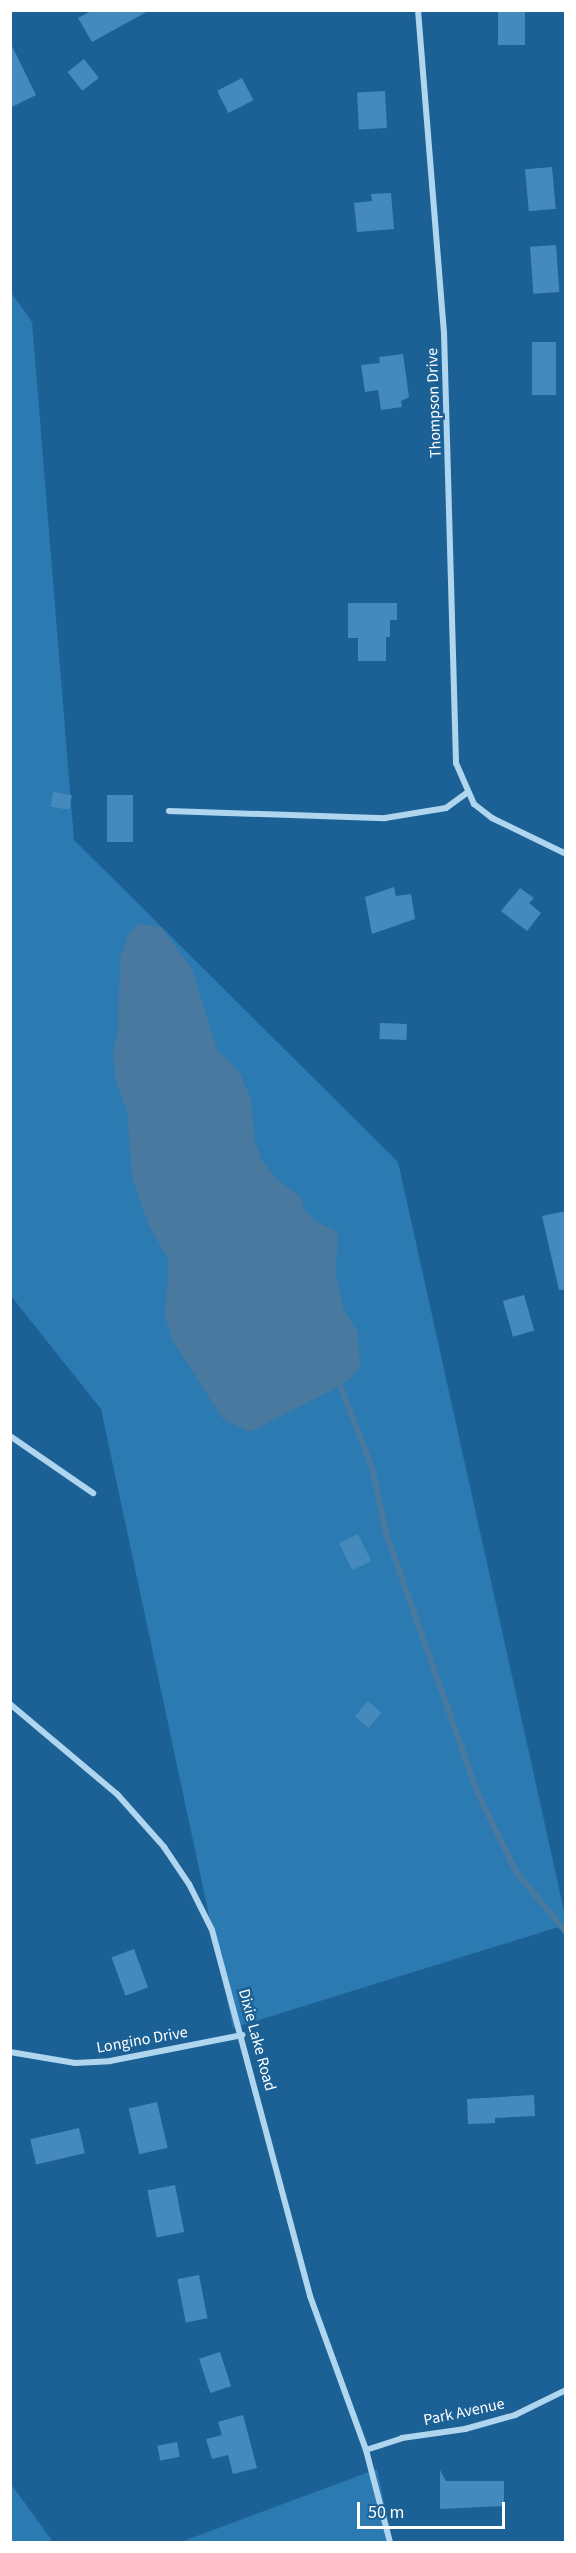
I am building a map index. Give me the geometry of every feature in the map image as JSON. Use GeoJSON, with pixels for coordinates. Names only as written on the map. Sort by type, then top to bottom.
{"type":"FeatureCollection","features":[{"type":"Feature","properties":{"kind":"street","name":"Thompson Drive"},"geometry":{"type":"LineString","coordinates":[[418,10],[444,332],[456,763],[467,793],[474,804],[492,818],[566,854]]}},
{"type":"Feature","properties":{"kind":"street"},"geometry":{"type":"LineString","coordinates":[[169,811],[385,818],[446,808],[467,793]]}},
{"type":"Feature","properties":{"kind":"street"},"geometry":{"type":"LineString","coordinates":[[10,1436],[93,1492]]}},
{"type":"Feature","properties":{"kind":"street","name":"Dixie Lake Road"},"geometry":{"type":"LineString","coordinates":[[10,1704],[117,1794],[164,1847],[189,1884],[212,1930],[242,2035],[310,2296],[366,2450],[390,2542]]}},
{"type":"Feature","properties":{"kind":"street","name":"Longino Drive"},"geometry":{"type":"LineString","coordinates":[[10,2052],[75,2063],[110,2061],[242,2035]]}},
{"type":"Feature","properties":{"kind":"street","name":"Park Avenue"},"geometry":{"type":"LineString","coordinates":[[366,2450],[402,2438],[465,2429],[515,2415],[566,2390]]}},
{"type":"Feature","properties":{"kind":"shaded area"},"geometry":{"type":"Polygon","coordinates":[[[10,291],[32,322],[74,840],[398,1162],[565,1915],[565,1925],[233,2028],[101,1409],[11,1296],[10,291]]]}},
{"type":"Feature","properties":{"kind":"shaded area"},"geometry":{"type":"Polygon","coordinates":[[[140,924],[161,927],[192,969],[217,1050],[240,1073],[251,1100],[255,1142],[262,1160],[278,1180],[300,1196],[306,1212],[315,1221],[338,1232],[336,1273],[343,1308],[358,1333],[360,1365],[351,1378],[332,1390],[250,1432],[223,1419],[172,1340],[165,1316],[169,1261],[149,1225],[132,1178],[127,1111],[115,1079],[113,1050],[118,1032],[120,958],[129,933],[140,924]]]}},
{"type":"Feature","properties":{"kind":"shaded area"},"geometry":{"type":"Polygon","coordinates":[[[377,2469],[392,2542],[181,2542],[377,2469]]]}},
{"type":"Feature","properties":{"kind":"shaded area"},"geometry":{"type":"Polygon","coordinates":[[[11,2484],[53,2542],[11,2542],[11,2484]]]}},
{"type":"Feature","properties":{"kind":"building"},"geometry":{"type":"Polygon","coordinates":[[[93,10],[150,10],[92,42],[78,18],[93,10]]]}},
{"type":"Feature","properties":{"kind":"building"},"geometry":{"type":"Polygon","coordinates":[[[498,10],[525,10],[525,45],[498,45],[498,10]]]}},
{"type":"Feature","properties":{"kind":"building"},"geometry":{"type":"Polygon","coordinates":[[[10,42],[36,95],[10,108],[10,42]]]}},
{"type":"Feature","properties":{"kind":"building"},"geometry":{"type":"Polygon","coordinates":[[[84,59],[99,78],[82,91],[67,72],[84,59]]]}},
{"type":"Feature","properties":{"kind":"building"},"geometry":{"type":"Polygon","coordinates":[[[242,78],[253,100],[228,113],[217,91],[242,78]]]}},
{"type":"Feature","properties":{"kind":"building"},"geometry":{"type":"Polygon","coordinates":[[[385,91],[387,128],[359,129],[357,92],[385,91]]]}},
{"type":"Feature","properties":{"kind":"building"},"geometry":{"type":"Polygon","coordinates":[[[552,167],[556,209],[529,211],[525,169],[552,167]]]}},
{"type":"Feature","properties":{"kind":"building"},"geometry":{"type":"Polygon","coordinates":[[[391,193],[394,229],[357,232],[354,203],[372,201],[371,194],[391,193]]]}},
{"type":"Feature","properties":{"kind":"building"},"geometry":{"type":"Polygon","coordinates":[[[556,245],[559,292],[533,294],[530,247],[556,245]]]}},
{"type":"Feature","properties":{"kind":"building"},"geometry":{"type":"Polygon","coordinates":[[[532,342],[556,342],[556,395],[532,395],[532,342]]]}},
{"type":"Feature","properties":{"kind":"building"},"geometry":{"type":"Polygon","coordinates":[[[403,354],[409,397],[401,401],[402,407],[381,410],[378,390],[365,392],[361,365],[380,363],[379,357],[403,354]]]}},
{"type":"Feature","properties":{"kind":"building"},"geometry":{"type":"Polygon","coordinates":[[[348,603],[397,603],[397,620],[390,620],[390,637],[386,637],[386,661],[358,661],[358,638],[348,638],[348,603]]]}},
{"type":"Feature","properties":{"kind":"building"},"geometry":{"type":"Polygon","coordinates":[[[53,792],[72,795],[69,810],[51,807],[53,792]]]}},
{"type":"Feature","properties":{"kind":"building"},"geometry":{"type":"Polygon","coordinates":[[[107,795],[133,795],[133,842],[107,842],[107,795]]]}},
{"type":"Feature","properties":{"kind":"building"},"geometry":{"type":"Polygon","coordinates":[[[394,887],[396,896],[411,894],[415,919],[372,934],[365,897],[394,887]]]}},
{"type":"Feature","properties":{"kind":"building"},"geometry":{"type":"Polygon","coordinates":[[[520,888],[534,898],[529,903],[541,913],[527,931],[501,911],[520,888]]]}},
{"type":"Feature","properties":{"kind":"building"},"geometry":{"type":"Polygon","coordinates":[[[380,1023],[407,1024],[406,1040],[379,1039],[380,1023]]]}},
{"type":"Feature","properties":{"kind":"building"},"geometry":{"type":"Polygon","coordinates":[[[566,1211],[566,1290],[559,1290],[542,1216],[566,1211]]]}},
{"type":"Feature","properties":{"kind":"building"},"geometry":{"type":"Polygon","coordinates":[[[524,1295],[534,1331],[513,1337],[503,1301],[524,1295]]]}},
{"type":"Feature","properties":{"kind":"building"},"geometry":{"type":"Polygon","coordinates":[[[358,1534],[371,1561],[352,1570],[339,1543],[358,1534]]]}},
{"type":"Feature","properties":{"kind":"building"},"geometry":{"type":"Polygon","coordinates":[[[368,1701],[382,1713],[368,1728],[355,1716],[368,1701]]]}},
{"type":"Feature","properties":{"kind":"building"},"geometry":{"type":"Polygon","coordinates":[[[134,1949],[148,1988],[125,1996],[111,1957],[134,1949]]]}},
{"type":"Feature","properties":{"kind":"building"},"geometry":{"type":"Polygon","coordinates":[[[534,2095],[535,2116],[495,2118],[495,2123],[468,2124],[467,2099],[534,2095]]]}},
{"type":"Feature","properties":{"kind":"building"},"geometry":{"type":"Polygon","coordinates":[[[157,2102],[168,2148],[139,2154],[129,2109],[157,2102]]]}},
{"type":"Feature","properties":{"kind":"building"},"geometry":{"type":"Polygon","coordinates":[[[79,2128],[85,2153],[36,2165],[30,2139],[79,2128]]]}},
{"type":"Feature","properties":{"kind":"building"},"geometry":{"type":"Polygon","coordinates":[[[175,2185],[184,2232],[157,2237],[148,2190],[175,2185]]]}},
{"type":"Feature","properties":{"kind":"building"},"geometry":{"type":"Polygon","coordinates":[[[199,2275],[207,2318],[186,2322],[177,2279],[199,2275]]]}},
{"type":"Feature","properties":{"kind":"building"},"geometry":{"type":"Polygon","coordinates":[[[220,2352],[231,2386],[210,2393],[199,2359],[220,2352]]]}},
{"type":"Feature","properties":{"kind":"building"},"geometry":{"type":"Polygon","coordinates":[[[243,2415],[257,2468],[233,2474],[228,2455],[212,2459],[206,2439],[222,2435],[218,2422],[243,2415]]]}},
{"type":"Feature","properties":{"kind":"building"},"geometry":{"type":"Polygon","coordinates":[[[177,2442],[180,2457],[160,2461],[157,2446],[177,2442]]]}},
{"type":"Feature","properties":{"kind":"building"},"geometry":{"type":"Polygon","coordinates":[[[440,2470],[446,2481],[504,2481],[504,2506],[440,2509],[440,2470]]]}},
{"type":"Feature","properties":{"kind":"waterway"},"geometry":{"type":"LineString","coordinates":[[340,1385],[372,1468],[386,1533],[478,1794],[516,1872],[566,1932]]}}]}
